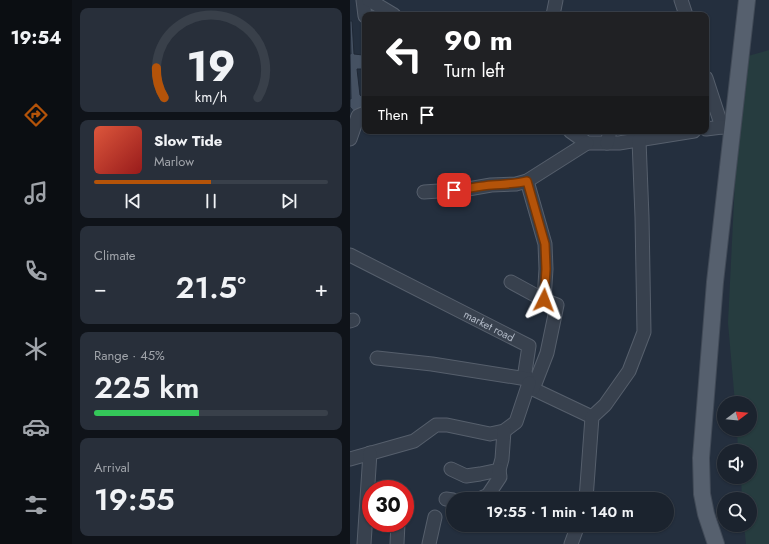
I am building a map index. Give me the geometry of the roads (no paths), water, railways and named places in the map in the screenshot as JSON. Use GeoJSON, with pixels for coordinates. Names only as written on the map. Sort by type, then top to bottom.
{"type":"FeatureCollection","features":[{"type":"Feature","properties":{"kind":"main road"},"geometry":{"type":"LineString","coordinates":[[716,544],[706,514],[702,494],[701,458],[727,126],[747,0]]}},
{"type":"Feature","properties":{"kind":"street"},"geometry":{"type":"LineString","coordinates":[[363,0],[364,12]]}},
{"type":"Feature","properties":{"kind":"street"},"geometry":{"type":"LineString","coordinates":[[369,0],[389,12]]}},
{"type":"Feature","properties":{"kind":"street"},"geometry":{"type":"LineString","coordinates":[[554,12],[556,0]]}},
{"type":"Feature","properties":{"kind":"street"},"geometry":{"type":"LineString","coordinates":[[681,0],[685,12]]}},
{"type":"Feature","properties":{"kind":"street"},"geometry":{"type":"LineString","coordinates":[[709,85],[727,126],[709,129]]}},
{"type":"Feature","properties":{"kind":"street"},"geometry":{"type":"LineString","coordinates":[[350,139],[358,116],[362,114]]}},
{"type":"Feature","properties":{"kind":"street"},"geometry":{"type":"LineString","coordinates":[[574,134],[586,143]]}},
{"type":"Feature","properties":{"kind":"street"},"geometry":{"type":"LineString","coordinates":[[424,192],[516,184],[527,181],[586,143],[609,137],[639,140],[676,134]]}},
{"type":"Feature","properties":{"kind":"street"},"geometry":{"type":"LineString","coordinates":[[587,492],[592,417],[605,405],[629,371],[644,332],[639,140]]}},
{"type":"Feature","properties":{"kind":"street"},"geometry":{"type":"LineString","coordinates":[[527,181],[545,244],[546,269],[544,300]]}},
{"type":"Feature","properties":{"kind":"street","name":"market road"},"geometry":{"type":"LineString","coordinates":[[350,254],[529,346],[525,372],[530,384]]}},
{"type":"Feature","properties":{"kind":"street"},"geometry":{"type":"LineString","coordinates":[[350,459],[394,448],[414,441],[436,424],[447,424],[490,434],[504,431],[516,422],[530,384],[547,353],[557,305],[544,300],[511,282]]}},
{"type":"Feature","properties":{"kind":"street"},"geometry":{"type":"LineString","coordinates":[[377,358],[432,364],[530,384],[592,417]]}},
{"type":"Feature","properties":{"kind":"street"},"geometry":{"type":"LineString","coordinates":[[490,492],[500,477],[499,470],[502,459],[504,431]]}},
{"type":"Feature","properties":{"kind":"street"},"geometry":{"type":"LineString","coordinates":[[364,544],[370,453]]}},
{"type":"Feature","properties":{"kind":"street"},"geometry":{"type":"LineString","coordinates":[[451,469],[466,476],[499,470]]}},
{"type":"Feature","properties":{"kind":"street"},"geometry":{"type":"LineString","coordinates":[[430,544],[436,517]]}},
{"type":"Feature","properties":{"kind":"street"},"geometry":{"type":"LineString","coordinates":[[397,544],[398,532]]}},
{"type":"Feature","properties":{"kind":"street"},"geometry":{"type":"LineString","coordinates":[[571,544],[575,532]]}}]}
